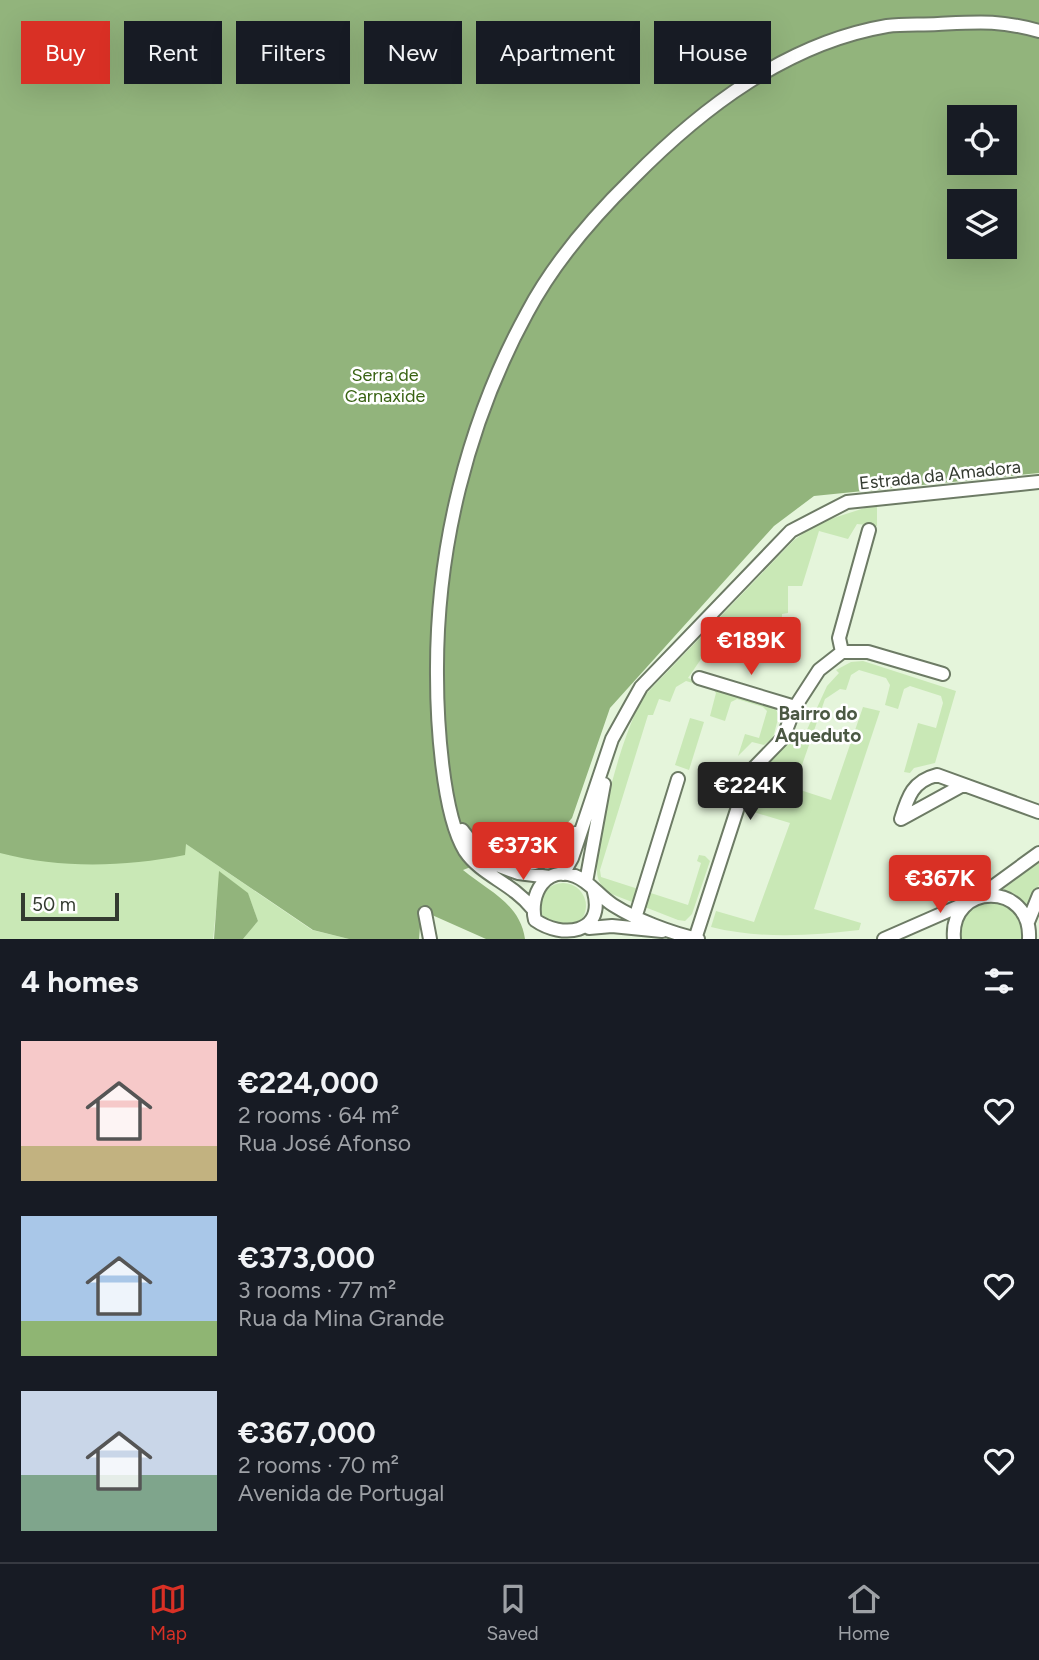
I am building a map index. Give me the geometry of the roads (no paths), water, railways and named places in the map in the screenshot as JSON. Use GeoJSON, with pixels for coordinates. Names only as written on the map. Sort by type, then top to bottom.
{"type":"FeatureCollection","features":[{"type":"Feature","properties":{"kind":"street"},"geometry":{"type":"LineString","coordinates":[[943,674],[868,652],[842,652],[819,670],[795,707],[783,738],[749,773],[696,939],[670,932],[612,926],[566,938],[554,937],[518,891],[481,869],[464,850],[453,818],[437,706],[437,627],[446,547],[463,475],[484,409],[527,312],[585,225],[678,132],[754,80],[826,43],[887,26],[1000,21],[1039,31]]}},
{"type":"Feature","properties":{"kind":"street","name":"Estrada da Amadora"},"geometry":{"type":"LineString","coordinates":[[557,875],[572,858],[612,738],[641,687],[792,531],[847,502],[1039,482]]}},
{"type":"Feature","properties":{"kind":"street"},"geometry":{"type":"LineString","coordinates":[[842,652],[839,638],[869,530]]}},
{"type":"Feature","properties":{"kind":"street"},"geometry":{"type":"LineString","coordinates":[[699,678],[795,707]]}},
{"type":"Feature","properties":{"kind":"street","name":"Estrada da Amadora"},"geometry":{"type":"LineString","coordinates":[[590,887],[612,738]]}},
{"type":"Feature","properties":{"kind":"street"},"geometry":{"type":"LineString","coordinates":[[963,785],[901,819],[910,792],[922,779],[937,775],[1039,812]]}},
{"type":"Feature","properties":{"kind":"street"},"geometry":{"type":"LineString","coordinates":[[636,915],[678,779]]}},
{"type":"Feature","properties":{"kind":"street"},"geometry":{"type":"LineString","coordinates":[[453,818],[486,861],[518,873],[557,875],[590,887],[615,907],[670,932]]}},
{"type":"Feature","properties":{"kind":"street"},"geometry":{"type":"LineString","coordinates":[[486,861],[516,865],[542,862],[566,848],[584,821]]}},
{"type":"Feature","properties":{"kind":"street"},"geometry":{"type":"LineString","coordinates":[[887,938],[980,896],[1039,853]]}},
{"type":"Feature","properties":{"kind":"street"},"geometry":{"type":"LineString","coordinates":[[539,939],[534,914],[540,885],[557,875]]}},
{"type":"Feature","properties":{"kind":"street"},"geometry":{"type":"LineString","coordinates":[[581,934],[597,904],[590,887]]}},
{"type":"Feature","properties":{"kind":"street"},"geometry":{"type":"LineString","coordinates":[[980,896],[995,895],[1009,899],[1021,909],[1028,922],[1029,939]]}},
{"type":"Feature","properties":{"kind":"street"},"geometry":{"type":"LineString","coordinates":[[1028,922],[1039,895]]}},
{"type":"Feature","properties":{"kind":"street"},"geometry":{"type":"LineString","coordinates":[[954,939],[957,915],[967,903]]}},
{"type":"Feature","properties":{"kind":"street"},"geometry":{"type":"LineString","coordinates":[[425,913],[430,939]]}},
{"type":"Feature","properties":{"kind":"street"},"geometry":{"type":"LineString","coordinates":[[887,938],[907,939]]}},
{"type":"Feature","properties":{"kind":"district","name":"Bairro do Aqueduto"},"geometry":{"type":"Point","coordinates":[818,724]}},
{"type":"Feature","properties":{"kind":"park label","name":"Serra de Carnaxide"},"geometry":{"type":"Point","coordinates":[385,385]}}]}
